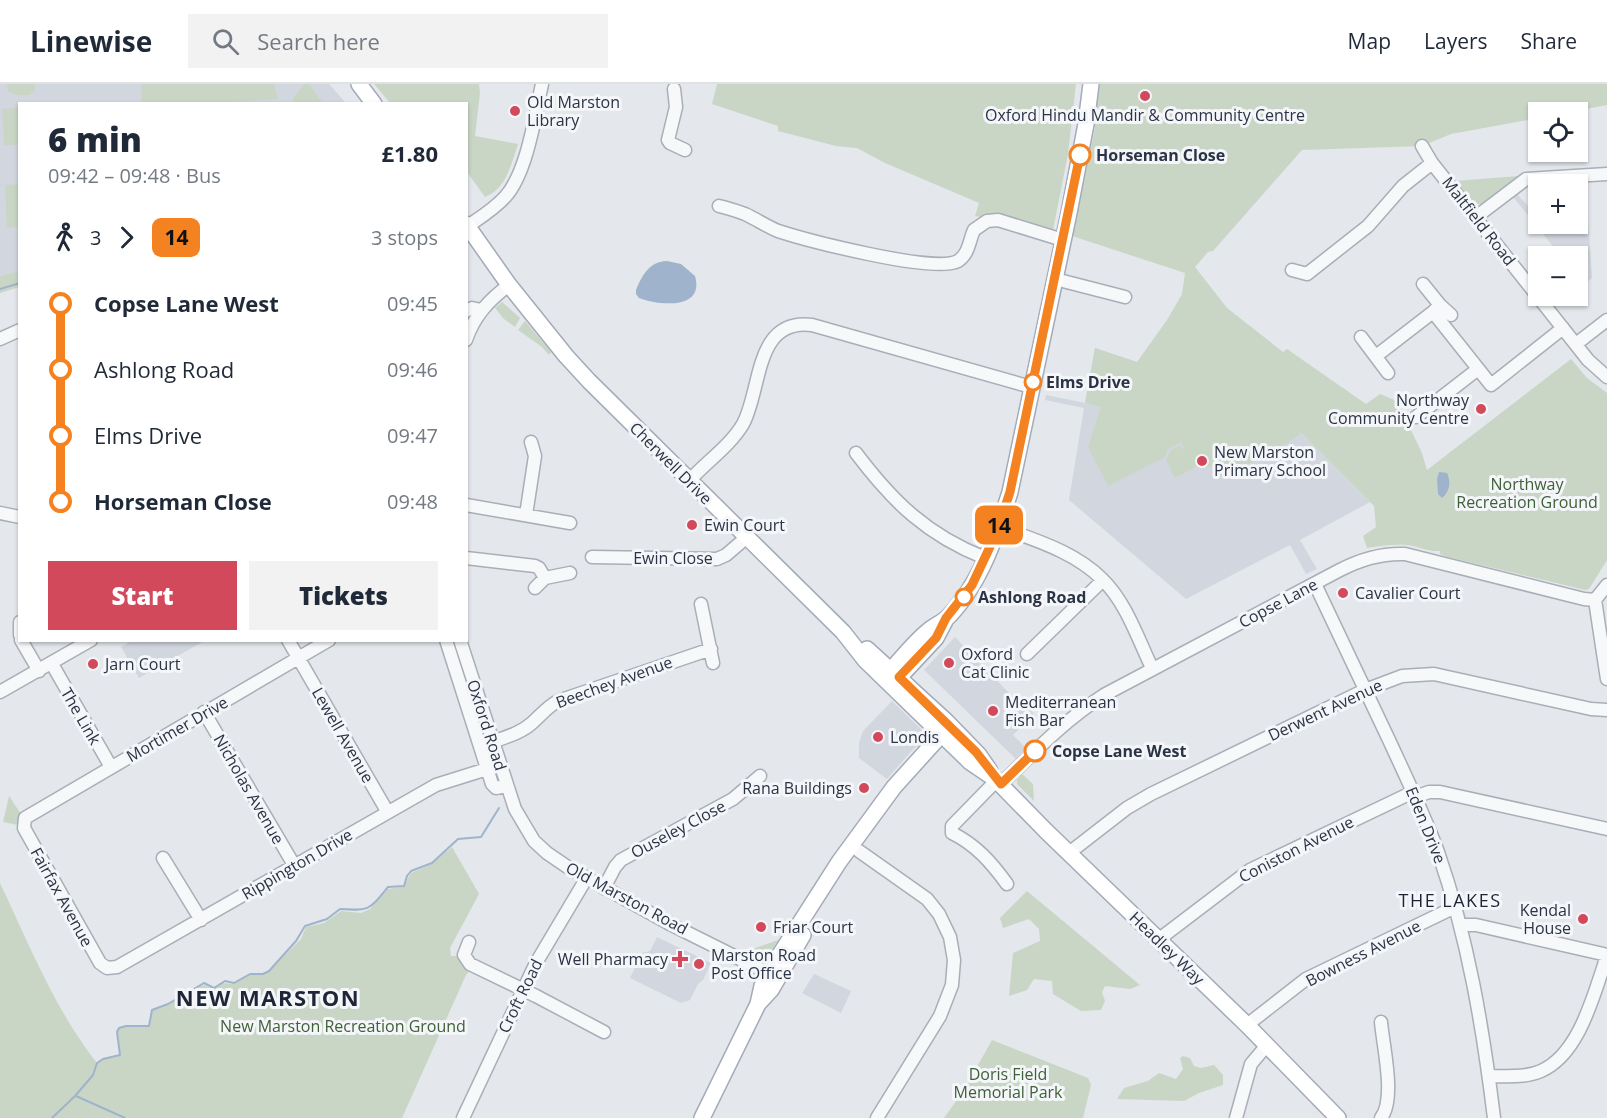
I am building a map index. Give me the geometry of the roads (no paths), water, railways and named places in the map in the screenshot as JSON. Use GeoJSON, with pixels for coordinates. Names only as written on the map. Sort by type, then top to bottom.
{"type":"FeatureCollection","features":[{"type":"Feature","properties":{"kind":"main road"},"geometry":{"type":"LineString","coordinates":[[360,84],[373,102]]}},
{"type":"Feature","properties":{"kind":"main road"},"geometry":{"type":"LineString","coordinates":[[891,678],[916,651],[936,638],[946,618],[972,585],[996,534],[1010,492],[1055,279],[1086,124],[1091,84]]}},
{"type":"Feature","properties":{"kind":"main road","name":"Cherwell Drive"},"geometry":{"type":"LineString","coordinates":[[468,226],[509,285],[581,372],[843,632],[865,660],[891,678],[949,731]]}},
{"type":"Feature","properties":{"kind":"main road","name":"Cherwell Drive"},"geometry":{"type":"LineString","coordinates":[[843,632],[877,657],[891,678]]}},
{"type":"Feature","properties":{"kind":"main road"},"geometry":{"type":"LineString","coordinates":[[702,1118],[758,1004],[771,990],[773,975],[815,915],[843,866],[891,800],[949,731]]}},
{"type":"Feature","properties":{"kind":"main road","name":"Headley Way"},"geometry":{"type":"LineString","coordinates":[[949,731],[970,762],[998,781],[1267,1045],[1338,1118]]}},
{"type":"Feature","properties":{"kind":"main road"},"geometry":{"type":"LineString","coordinates":[[843,866],[859,850],[891,800]]}},
{"type":"Feature","properties":{"kind":"street"},"geometry":{"type":"LineString","coordinates":[[468,224],[494,207],[511,188],[527,151],[542,84]]}},
{"type":"Feature","properties":{"kind":"street"},"geometry":{"type":"LineString","coordinates":[[675,89],[676,107],[668,140],[685,150]]}},
{"type":"Feature","properties":{"kind":"street","name":"Maltfield Road"},"geometry":{"type":"LineString","coordinates":[[1422,146],[1432,163],[1588,360],[1607,377]]}},
{"type":"Feature","properties":{"kind":"street"},"geometry":{"type":"LineString","coordinates":[[1292,270],[1307,274],[1365,230],[1403,186],[1432,163]]}},
{"type":"Feature","properties":{"kind":"street"},"geometry":{"type":"LineString","coordinates":[[1476,217],[1526,179],[1607,174]]}},
{"type":"Feature","properties":{"kind":"street"},"geometry":{"type":"LineString","coordinates":[[719,206],[747,215],[789,234],[850,250],[931,264],[946,265],[960,260],[966,254],[974,230],[992,220],[1063,240]]}},
{"type":"Feature","properties":{"kind":"street"},"geometry":{"type":"LineString","coordinates":[[1055,279],[1125,297]]}},
{"type":"Feature","properties":{"kind":"street"},"geometry":{"type":"LineString","coordinates":[[1423,284],[1436,308],[1491,385],[1563,328]]}},
{"type":"Feature","properties":{"kind":"street"},"geometry":{"type":"LineString","coordinates":[[468,334],[481,310],[509,285]]}},
{"type":"Feature","properties":{"kind":"street"},"geometry":{"type":"LineString","coordinates":[[468,310],[472,308],[481,310]]}},
{"type":"Feature","properties":{"kind":"street"},"geometry":{"type":"LineString","coordinates":[[1436,308],[1451,315]]}},
{"type":"Feature","properties":{"kind":"street"},"geometry":{"type":"LineString","coordinates":[[1376,356],[1436,308]]}},
{"type":"Feature","properties":{"kind":"street"},"geometry":{"type":"LineString","coordinates":[[1576,344],[1607,320]]}},
{"type":"Feature","properties":{"kind":"street"},"geometry":{"type":"LineString","coordinates":[[689,481],[742,424],[769,343],[789,327],[800,324],[812,325],[1031,387]]}},
{"type":"Feature","properties":{"kind":"street"},"geometry":{"type":"LineString","coordinates":[[0,339],[18,331]]}},
{"type":"Feature","properties":{"kind":"street"},"geometry":{"type":"LineString","coordinates":[[1361,337],[1388,373]]}},
{"type":"Feature","properties":{"kind":"street"},"geometry":{"type":"LineString","coordinates":[[1416,417],[1478,369]]}},
{"type":"Feature","properties":{"kind":"street"},"geometry":{"type":"LineString","coordinates":[[526,515],[535,456],[531,442]]}},
{"type":"Feature","properties":{"kind":"street"},"geometry":{"type":"LineString","coordinates":[[856,453],[896,501],[918,522],[985,558]]}},
{"type":"Feature","properties":{"kind":"street"},"geometry":{"type":"LineString","coordinates":[[468,505],[570,523]]}},
{"type":"Feature","properties":{"kind":"street"},"geometry":{"type":"LineString","coordinates":[[0,513],[18,517]]}},
{"type":"Feature","properties":{"kind":"street"},"geometry":{"type":"LineString","coordinates":[[1016,533],[1074,558],[1102,580],[1125,612],[1152,668]]}},
{"type":"Feature","properties":{"kind":"street","name":"Ewin Close"},"geometry":{"type":"LineString","coordinates":[[592,557],[717,558],[726,555],[747,537]]}},
{"type":"Feature","properties":{"kind":"street","name":"Copse Lane"},"geometry":{"type":"LineString","coordinates":[[1007,884],[990,861],[964,839],[952,834],[951,830],[952,826],[998,781],[1072,717],[1104,695],[1357,561],[1381,554],[1396,554],[1595,600]]}},
{"type":"Feature","properties":{"kind":"street"},"geometry":{"type":"LineString","coordinates":[[468,558],[535,566],[545,578]]}},
{"type":"Feature","properties":{"kind":"street"},"geometry":{"type":"LineString","coordinates":[[535,588],[545,578],[570,573]]}},
{"type":"Feature","properties":{"kind":"street"},"geometry":{"type":"LineString","coordinates":[[1027,654],[1102,580]]}},
{"type":"Feature","properties":{"kind":"street","name":"Eden Drive"},"geometry":{"type":"LineString","coordinates":[[1315,584],[1414,794],[1437,851],[1455,907],[1475,987],[1494,1118]]}},
{"type":"Feature","properties":{"kind":"street"},"geometry":{"type":"LineString","coordinates":[[1607,585],[1595,600],[1607,678]]}},
{"type":"Feature","properties":{"kind":"street"},"geometry":{"type":"LineString","coordinates":[[701,604],[713,663]]}},
{"type":"Feature","properties":{"kind":"street"},"geometry":{"type":"LineString","coordinates":[[22,642],[39,671]]}},
{"type":"Feature","properties":{"kind":"street"},"geometry":{"type":"LineString","coordinates":[[0,692],[88,642]]}},
{"type":"Feature","properties":{"kind":"street","name":"Lewell Avenue"},"geometry":{"type":"LineString","coordinates":[[289,642],[387,812]]}},
{"type":"Feature","properties":{"kind":"street","name":"Mortimer Drive"},"geometry":{"type":"LineString","coordinates":[[25,818],[326,642]]}},
{"type":"Feature","properties":{"kind":"street","name":"Oxford Road"},"geometry":{"type":"LineString","coordinates":[[447,642],[494,787],[506,786],[461,642]]}},
{"type":"Feature","properties":{"kind":"street","name":"Beechey Avenue"},"geometry":{"type":"LineString","coordinates":[[492,742],[523,730],[558,701],[711,649]]}},
{"type":"Feature","properties":{"kind":"street","name":"The Link"},"geometry":{"type":"LineString","coordinates":[[52,664],[111,767]]}},
{"type":"Feature","properties":{"kind":"street","name":"Derwent Avenue"},"geometry":{"type":"LineString","coordinates":[[1069,853],[1144,797],[1365,690],[1402,676],[1434,674],[1591,709],[1607,710]]}},
{"type":"Feature","properties":{"kind":"street","name":"Nicholas Avenue"},"geometry":{"type":"LineString","coordinates":[[204,712],[294,865]]}},
{"type":"Feature","properties":{"kind":"street","name":"Rippington Drive"},"geometry":{"type":"LineString","coordinates":[[111,968],[117,967],[201,920],[436,785],[487,769]]}},
{"type":"Feature","properties":{"kind":"street","name":"Ouseley Close"},"geometry":{"type":"LineString","coordinates":[[604,888],[621,860],[733,799],[760,776]]}},
{"type":"Feature","properties":{"kind":"street","name":"Old Marston Road"},"geometry":{"type":"LineString","coordinates":[[506,786],[519,818],[534,841],[547,854],[585,879],[773,975]]}},
{"type":"Feature","properties":{"kind":"street","name":"Coniston Avenue"},"geometry":{"type":"LineString","coordinates":[[1158,940],[1250,870],[1414,794],[1447,793],[1607,829]]}},
{"type":"Feature","properties":{"kind":"street","name":"Fairfax Avenue"},"geometry":{"type":"LineString","coordinates":[[25,818],[24,828],[100,963],[111,968]]}},
{"type":"Feature","properties":{"kind":"street"},"geometry":{"type":"LineString","coordinates":[[859,850],[927,899],[939,914],[951,937],[954,960],[952,984],[944,1008],[877,1118]]}},
{"type":"Feature","properties":{"kind":"street"},"geometry":{"type":"LineString","coordinates":[[163,858],[201,920]]}},
{"type":"Feature","properties":{"kind":"street","name":"Croft Road"},"geometry":{"type":"LineString","coordinates":[[463,1118],[522,990],[543,949],[585,879]]}},
{"type":"Feature","properties":{"kind":"street","name":"Bowness Avenue"},"geometry":{"type":"LineString","coordinates":[[1247,1026],[1306,979],[1455,907]]}},
{"type":"Feature","properties":{"kind":"street"},"geometry":{"type":"LineString","coordinates":[[1460,925],[1476,925],[1607,956],[1578,1032],[1564,1054],[1534,1074],[1489,1076]]}},
{"type":"Feature","properties":{"kind":"street"},"geometry":{"type":"LineString","coordinates":[[469,942],[464,955],[470,964],[604,1032]]}},
{"type":"Feature","properties":{"kind":"street"},"geometry":{"type":"LineString","coordinates":[[1381,1022],[1381,1065],[1388,1102],[1381,1118]]}},
{"type":"Feature","properties":{"kind":"street"},"geometry":{"type":"LineString","coordinates":[[1236,1118],[1251,1064],[1267,1045]]}},
{"type":"Feature","properties":{"kind":"water"},"geometry":{"type":"Polygon","coordinates":[[[667,261],[681,264],[695,276],[696,287],[693,295],[678,303],[639,298],[636,290],[644,274],[656,263],[667,261]]]}},
{"type":"Feature","properties":{"kind":"water"},"geometry":{"type":"Polygon","coordinates":[[[1439,472],[1447,473],[1449,479],[1448,490],[1442,498],[1438,494],[1439,472]]]}},
{"type":"Feature","properties":{"kind":"waterway"},"geometry":{"type":"LineString","coordinates":[[0,289],[18,284]]}},
{"type":"Feature","properties":{"kind":"waterway"},"geometry":{"type":"LineString","coordinates":[[52,1118],[93,1075],[97,1063],[103,1059],[120,1055],[117,1032],[119,1028],[149,1026],[152,1010],[168,1004],[204,983],[214,988],[225,981],[234,983],[250,974],[263,974],[269,971],[296,941],[305,926],[327,919],[340,909],[357,910],[368,907],[388,887],[404,886],[411,871],[432,863],[458,839],[481,837],[499,808]]}},
{"type":"Feature","properties":{"kind":"waterway"},"geometry":{"type":"LineString","coordinates":[[76,1096],[125,1118]]}},
{"type":"Feature","properties":{"kind":"place","name":"Oxford Hindu Mandir & Community Centre"},"geometry":{"type":"Point","coordinates":[1145,96]}},
{"type":"Feature","properties":{"kind":"place","name":"Old Marston Library"},"geometry":{"type":"Point","coordinates":[515,111]}},
{"type":"Feature","properties":{"kind":"place","name":"Horseman Close"},"geometry":{"type":"Point","coordinates":[1080,155]}},
{"type":"Feature","properties":{"kind":"place","name":"Elms Drive"},"geometry":{"type":"Point","coordinates":[1033,382]}},
{"type":"Feature","properties":{"kind":"place","name":"Northway Community Centre"},"geometry":{"type":"Point","coordinates":[1481,409]}},
{"type":"Feature","properties":{"kind":"place","name":"New Marston Primary School"},"geometry":{"type":"Point","coordinates":[1202,461]}},
{"type":"Feature","properties":{"kind":"place","name":"Ewin Court"},"geometry":{"type":"Point","coordinates":[692,525]}},
{"type":"Feature","properties":{"kind":"place","name":"Cavalier Court"},"geometry":{"type":"Point","coordinates":[1343,593]}},
{"type":"Feature","properties":{"kind":"place","name":"Ashlong Road"},"geometry":{"type":"Point","coordinates":[964,597]}},
{"type":"Feature","properties":{"kind":"place","name":"Oxford Cat Clinic"},"geometry":{"type":"Point","coordinates":[949,663]}},
{"type":"Feature","properties":{"kind":"place","name":"Jarn Court"},"geometry":{"type":"Point","coordinates":[93,664]}},
{"type":"Feature","properties":{"kind":"place","name":"Mediterranean Fish Bar"},"geometry":{"type":"Point","coordinates":[993,711]}},
{"type":"Feature","properties":{"kind":"place","name":"Londis"},"geometry":{"type":"Point","coordinates":[878,737]}},
{"type":"Feature","properties":{"kind":"place","name":"Copse Lane West"},"geometry":{"type":"Point","coordinates":[1035,751]}},
{"type":"Feature","properties":{"kind":"place","name":"Rana Buildings"},"geometry":{"type":"Point","coordinates":[864,788]}},
{"type":"Feature","properties":{"kind":"place","name":"Kendal House"},"geometry":{"type":"Point","coordinates":[1583,919]}},
{"type":"Feature","properties":{"kind":"place","name":"Friar Court"},"geometry":{"type":"Point","coordinates":[761,927]}},
{"type":"Feature","properties":{"kind":"place","name":"Well Pharmacy"},"geometry":{"type":"Point","coordinates":[680,959]}},
{"type":"Feature","properties":{"kind":"place","name":"Marston Road Post Office"},"geometry":{"type":"Point","coordinates":[699,964]}},
{"type":"Feature","properties":{"kind":"district","name":"THE LAKES"},"geometry":{"type":"Point","coordinates":[1450,900]}},
{"type":"Feature","properties":{"kind":"district","name":"NEW MARSTON"},"geometry":{"type":"Point","coordinates":[268,997]}},
{"type":"Feature","properties":{"kind":"park label","name":"Northway Recreation Ground"},"geometry":{"type":"Point","coordinates":[1527,493]}},
{"type":"Feature","properties":{"kind":"park label","name":"New Marston Recreation Ground"},"geometry":{"type":"Point","coordinates":[343,1026]}},
{"type":"Feature","properties":{"kind":"park label","name":"Doris Field Memorial Park"},"geometry":{"type":"Point","coordinates":[1008,1083]}}]}
